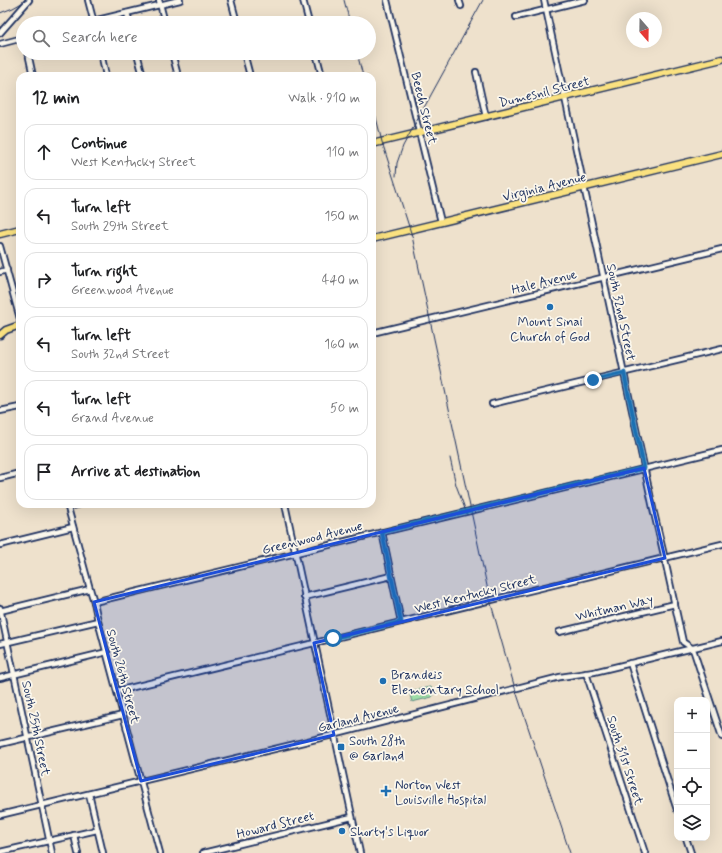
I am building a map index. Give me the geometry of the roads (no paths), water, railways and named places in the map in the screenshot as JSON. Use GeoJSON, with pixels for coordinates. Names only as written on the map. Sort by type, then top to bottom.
{"type":"FeatureCollection","features":[{"type":"Feature","properties":{"kind":"main road","name":"Dumesnil Street"},"geometry":{"type":"LineString","coordinates":[[376,143],[722,59]]}},
{"type":"Feature","properties":{"kind":"main road","name":"Virginia Avenue"},"geometry":{"type":"LineString","coordinates":[[376,238],[722,154]]}},
{"type":"Feature","properties":{"kind":"main road"},"geometry":{"type":"LineString","coordinates":[[0,234],[16,230]]}},
{"type":"Feature","properties":{"kind":"main road"},"geometry":{"type":"LineString","coordinates":[[0,335],[6,330],[16,326]]}},
{"type":"Feature","properties":{"kind":"street"},"geometry":{"type":"LineString","coordinates":[[0,32],[29,0]]}},
{"type":"Feature","properties":{"kind":"street"},"geometry":{"type":"LineString","coordinates":[[88,0],[92,16]]}},
{"type":"Feature","properties":{"kind":"street"},"geometry":{"type":"LineString","coordinates":[[116,16],[160,3],[180,0]]}},
{"type":"Feature","properties":{"kind":"street"},"geometry":{"type":"LineString","coordinates":[[231,0],[235,16]]}},
{"type":"Feature","properties":{"kind":"street"},"geometry":{"type":"LineString","coordinates":[[303,0],[307,16]]}},
{"type":"Feature","properties":{"kind":"street","name":"Beech Street"},"geometry":{"type":"LineString","coordinates":[[387,0],[441,222]]}},
{"type":"Feature","properties":{"kind":"street"},"geometry":{"type":"LineString","coordinates":[[459,0],[461,6]]}},
{"type":"Feature","properties":{"kind":"street","name":"South 32nd Street"},"geometry":{"type":"LineString","coordinates":[[544,0],[644,468],[683,642],[692,648],[694,652],[722,738]]}},
{"type":"Feature","properties":{"kind":"street"},"geometry":{"type":"LineString","coordinates":[[516,17],[585,0]]}},
{"type":"Feature","properties":{"kind":"street"},"geometry":{"type":"LineString","coordinates":[[160,3],[163,16]]}},
{"type":"Feature","properties":{"kind":"street"},"geometry":{"type":"LineString","coordinates":[[0,44],[16,40]]}},
{"type":"Feature","properties":{"kind":"street"},"geometry":{"type":"LineString","coordinates":[[30,60],[32,72]]}},
{"type":"Feature","properties":{"kind":"street"},"geometry":{"type":"LineString","coordinates":[[103,60],[105,72]]}},
{"type":"Feature","properties":{"kind":"street"},"geometry":{"type":"LineString","coordinates":[[139,60],[141,72]]}},
{"type":"Feature","properties":{"kind":"street"},"geometry":{"type":"LineString","coordinates":[[174,60],[177,72]]}},
{"type":"Feature","properties":{"kind":"street"},"geometry":{"type":"LineString","coordinates":[[246,60],[249,72]]}},
{"type":"Feature","properties":{"kind":"street"},"geometry":{"type":"LineString","coordinates":[[318,60],[321,72]]}},
{"type":"Feature","properties":{"kind":"street"},"geometry":{"type":"LineString","coordinates":[[476,72],[486,116]]}},
{"type":"Feature","properties":{"kind":"street"},"geometry":{"type":"LineString","coordinates":[[0,246],[16,303]]}},
{"type":"Feature","properties":{"kind":"street","name":"Hale Avenue"},"geometry":{"type":"LineString","coordinates":[[376,332],[722,248]]}},
{"type":"Feature","properties":{"kind":"street"},"geometry":{"type":"LineString","coordinates":[[0,272],[7,270]]}},
{"type":"Feature","properties":{"kind":"street"},"geometry":{"type":"LineString","coordinates":[[492,404],[722,349]]}},
{"type":"Feature","properties":{"kind":"street"},"geometry":{"type":"LineString","coordinates":[[0,411],[16,407]]}},
{"type":"Feature","properties":{"kind":"street","name":"Greenwood Avenue"},"geometry":{"type":"LineString","coordinates":[[94,602],[722,450]]}},
{"type":"Feature","properties":{"kind":"street"},"geometry":{"type":"LineString","coordinates":[[0,478],[16,474]]}},
{"type":"Feature","properties":{"kind":"street","name":"South 26th Street"},"geometry":{"type":"LineString","coordinates":[[68,508],[94,602],[160,853]]}},
{"type":"Feature","properties":{"kind":"street"},"geometry":{"type":"LineString","coordinates":[[285,508],[360,853]]}},
{"type":"Feature","properties":{"kind":"street"},"geometry":{"type":"LineString","coordinates":[[0,545],[73,527]]}},
{"type":"Feature","properties":{"kind":"street"},"geometry":{"type":"LineString","coordinates":[[382,532],[401,622]]}},
{"type":"Feature","properties":{"kind":"street","name":"West Kentucky Street"},"geometry":{"type":"LineString","coordinates":[[117,691],[722,544]]}},
{"type":"Feature","properties":{"kind":"street"},"geometry":{"type":"LineString","coordinates":[[304,596],[391,576]]}},
{"type":"Feature","properties":{"kind":"street"},"geometry":{"type":"LineString","coordinates":[[0,610],[90,590]]}},
{"type":"Feature","properties":{"kind":"street","name":"Whitman Way"},"geometry":{"type":"LineString","coordinates":[[559,632],[675,604]]}},
{"type":"Feature","properties":{"kind":"street","name":"South 25th Street"},"geometry":{"type":"LineString","coordinates":[[0,610],[52,853]]}},
{"type":"Feature","properties":{"kind":"street"},"geometry":{"type":"LineString","coordinates":[[0,644],[98,621]]}},
{"type":"Feature","properties":{"kind":"street","name":"Garland Avenue"},"geometry":{"type":"LineString","coordinates":[[0,816],[334,735],[560,677],[586,673],[722,641]]}},
{"type":"Feature","properties":{"kind":"street"},"geometry":{"type":"LineString","coordinates":[[0,678],[107,652]]}},
{"type":"Feature","properties":{"kind":"street"},"geometry":{"type":"LineString","coordinates":[[630,663],[675,805]]}},
{"type":"Feature","properties":{"kind":"street","name":"South 31st Street"},"geometry":{"type":"LineString","coordinates":[[586,673],[645,853]]}},
{"type":"Feature","properties":{"kind":"street"},"geometry":{"type":"LineString","coordinates":[[0,744],[123,715]]}},
{"type":"Feature","properties":{"kind":"street"},"geometry":{"type":"LineString","coordinates":[[89,794],[103,853]]}},
{"type":"Feature","properties":{"kind":"street","name":"Howard Street"},"geometry":{"type":"LineString","coordinates":[[203,853],[352,817]]}},
{"type":"Feature","properties":{"kind":"street"},"geometry":{"type":"LineString","coordinates":[[0,852],[97,830]]}},
{"type":"Feature","properties":{"kind":"street"},"geometry":{"type":"LineString","coordinates":[[74,835],[78,853]]}},
{"type":"Feature","properties":{"kind":"street"},"geometry":{"type":"LineString","coordinates":[[687,841],[691,853]]}},
{"type":"Feature","properties":{"kind":"railway"},"geometry":{"type":"LineString","coordinates":[[0,13],[27,0]]}},
{"type":"Feature","properties":{"kind":"railway"},"geometry":{"type":"LineString","coordinates":[[344,0],[348,16]]}},
{"type":"Feature","properties":{"kind":"railway"},"geometry":{"type":"LineString","coordinates":[[396,176],[397,163],[403,146],[483,0]]}},
{"type":"Feature","properties":{"kind":"railway"},"geometry":{"type":"LineString","coordinates":[[359,60],[362,72]]}},
{"type":"Feature","properties":{"kind":"railway"},"geometry":{"type":"LineString","coordinates":[[376,117],[382,142],[412,236],[490,600],[514,685],[570,853]]}},
{"type":"Feature","properties":{"kind":"railway"},"geometry":{"type":"LineString","coordinates":[[450,458],[456,485],[467,514]]}},
{"type":"Feature","properties":{"kind":"place","name":"Mount Sinai Church of God"},"geometry":{"type":"Point","coordinates":[550,307]}},
{"type":"Feature","properties":{"kind":"place","name":"Brandeis Elementary School"},"geometry":{"type":"Point","coordinates":[383,681]}},
{"type":"Feature","properties":{"kind":"place","name":"South 28th @ Garland"},"geometry":{"type":"Point","coordinates":[341,747]}},
{"type":"Feature","properties":{"kind":"place","name":"Norton West Louisville Hospital"},"geometry":{"type":"Point","coordinates":[386,791]}},
{"type":"Feature","properties":{"kind":"place","name":"Shorty's Liquor"},"geometry":{"type":"Point","coordinates":[342,831]}}]}
